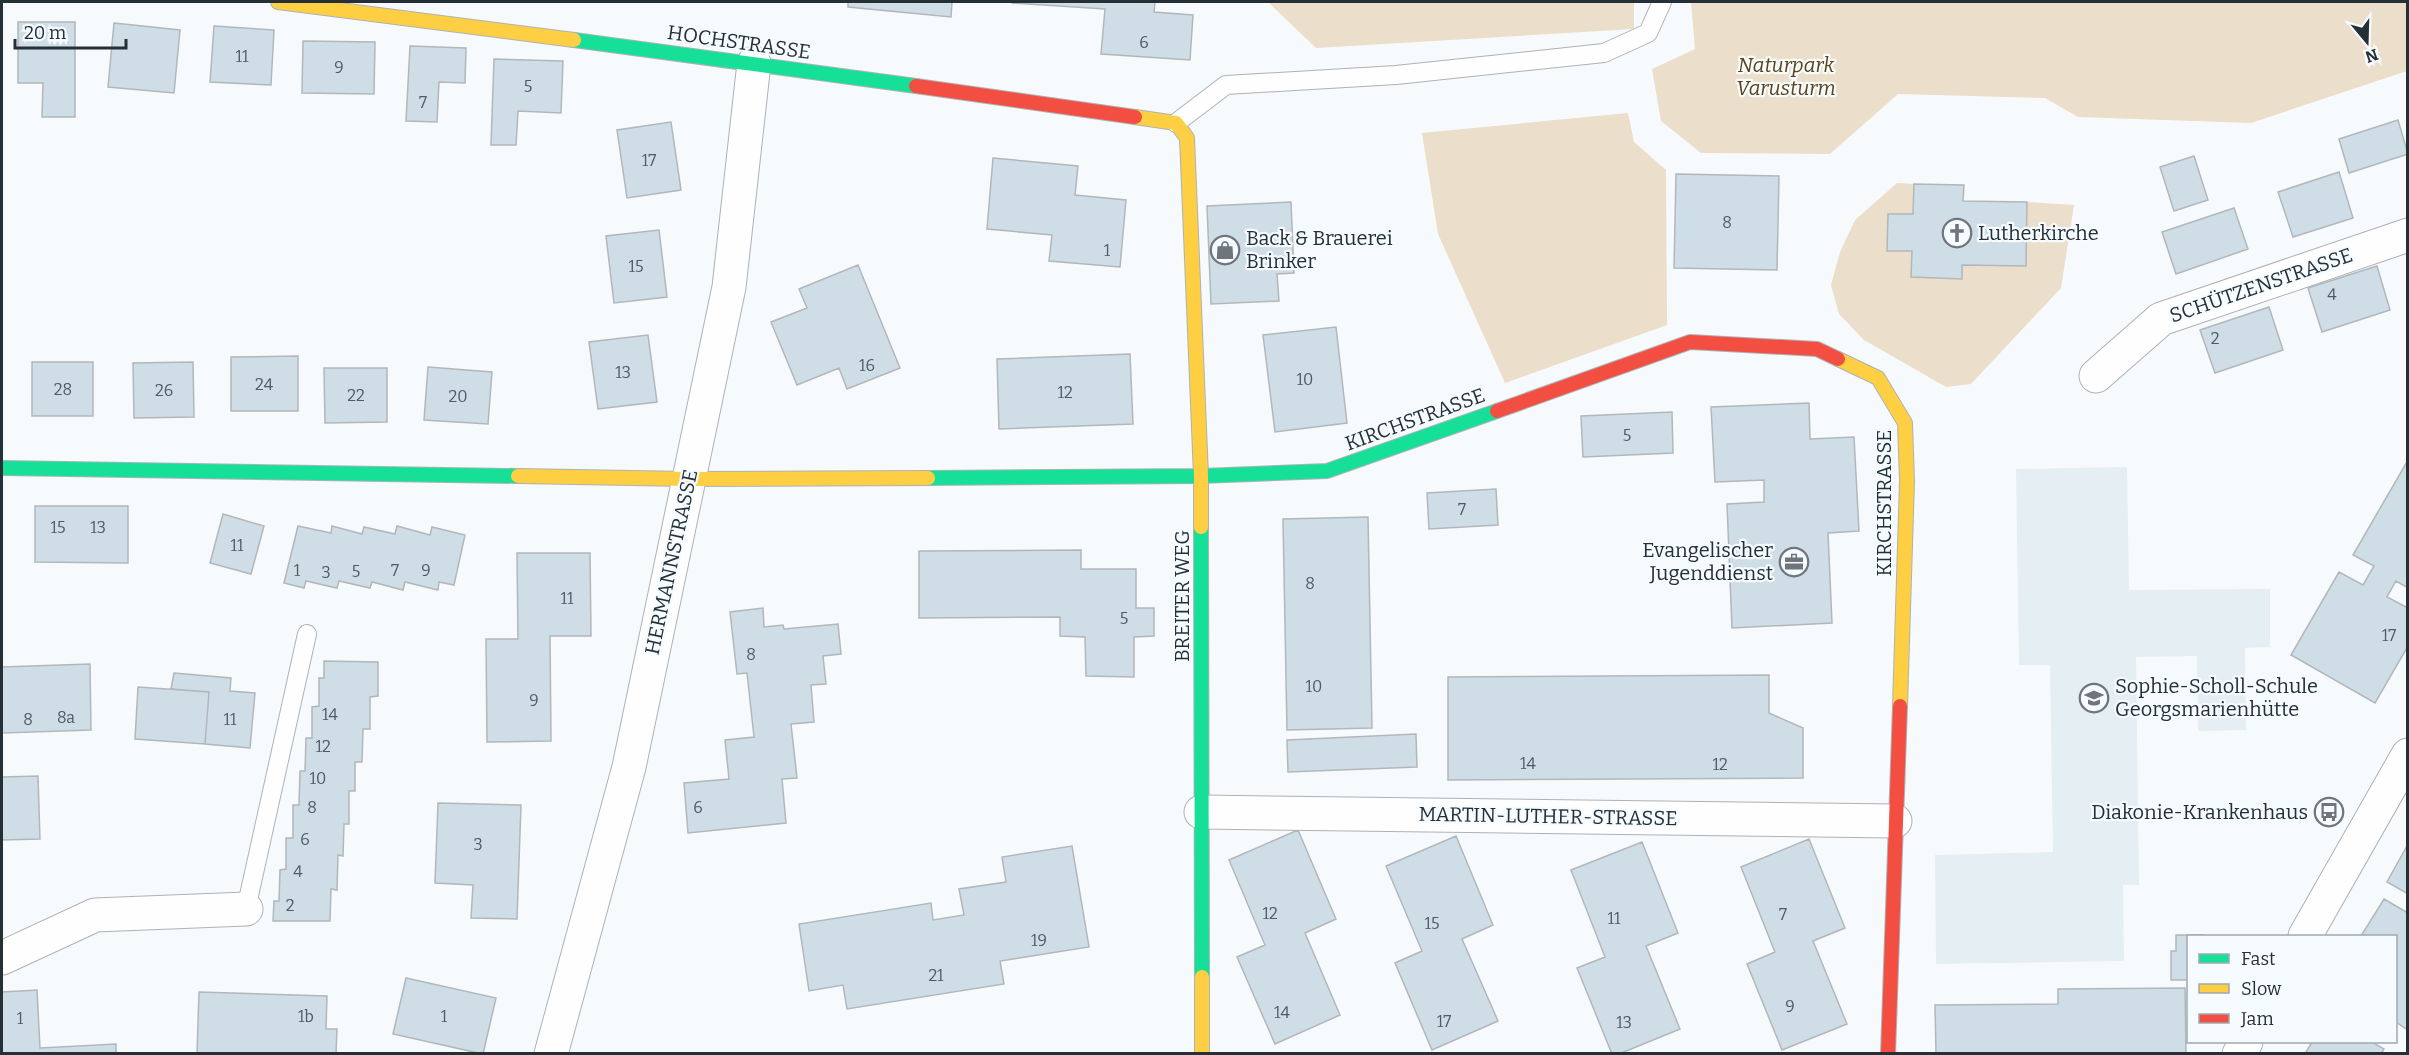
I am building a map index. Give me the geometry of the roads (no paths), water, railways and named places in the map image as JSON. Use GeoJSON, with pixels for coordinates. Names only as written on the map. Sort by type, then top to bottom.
{"type":"FeatureCollection","features":[{"type":"Feature","properties":{"kind":"street","name":"HOCHSTRASSE"},"geometry":{"type":"LineString","coordinates":[[278,2],[754,63],[1176,123]]}},
{"type":"Feature","properties":{"kind":"street","name":"HERMANNSTRASSE"},"geometry":{"type":"LineString","coordinates":[[551,1053],[629,767],[729,287],[754,63]]}},
{"type":"Feature","properties":{"kind":"street","name":"BREITER WEG"},"geometry":{"type":"LineString","coordinates":[[1176,123],[1187,138],[1201,476],[1202,1053]]}},
{"type":"Feature","properties":{"kind":"street","name":"SCHÜTZENSTRASSE"},"geometry":{"type":"LineString","coordinates":[[2096,376],[2161,319],[2408,235]]}},
{"type":"Feature","properties":{"kind":"street","name":"KIRCHSTRASSE"},"geometry":{"type":"LineString","coordinates":[[2,468],[688,479],[1201,476],[1327,471],[1690,342],[1817,349],[1878,378],[1905,423],[1908,481],[1888,1053]]}},
{"type":"Feature","properties":{"kind":"street"},"geometry":{"type":"LineString","coordinates":[[2307,935],[2408,755]]}},
{"type":"Feature","properties":{"kind":"street","name":"MARTIN-LUTHER-STRASSE"},"geometry":{"type":"LineString","coordinates":[[1201,812],[1895,821]]}},
{"type":"Feature","properties":{"kind":"street"},"geometry":{"type":"LineString","coordinates":[[2,958],[95,915],[246,909]]}},
{"type":"Feature","properties":{"kind":"lane"},"geometry":{"type":"LineString","coordinates":[[1176,123],[1226,85],[1396,75],[1604,53],[1647,33],[1662,2]]}},
{"type":"Feature","properties":{"kind":"lane"},"geometry":{"type":"LineString","coordinates":[[246,909],[307,634]]}},
{"type":"Feature","properties":{"kind":"place","name":"Lutherkirche"},"geometry":{"type":"Point","coordinates":[1957,233]}},
{"type":"Feature","properties":{"kind":"place","name":"Back & Brauerei Brinker"},"geometry":{"type":"Point","coordinates":[1225,250]}},
{"type":"Feature","properties":{"kind":"place","name":"Evangelischer Jugenddienst"},"geometry":{"type":"Point","coordinates":[1794,562]}},
{"type":"Feature","properties":{"kind":"place","name":"Sophie-Scholl-Schule Georgsmarienhütte"},"geometry":{"type":"Point","coordinates":[2094,698]}},
{"type":"Feature","properties":{"kind":"place","name":"Diakonie-Krankenhaus"},"geometry":{"type":"Point","coordinates":[2329,812]}},
{"type":"Feature","properties":{"kind":"park label","name":"Naturpark Varusturm"},"geometry":{"type":"Point","coordinates":[1786,76]}}]}
